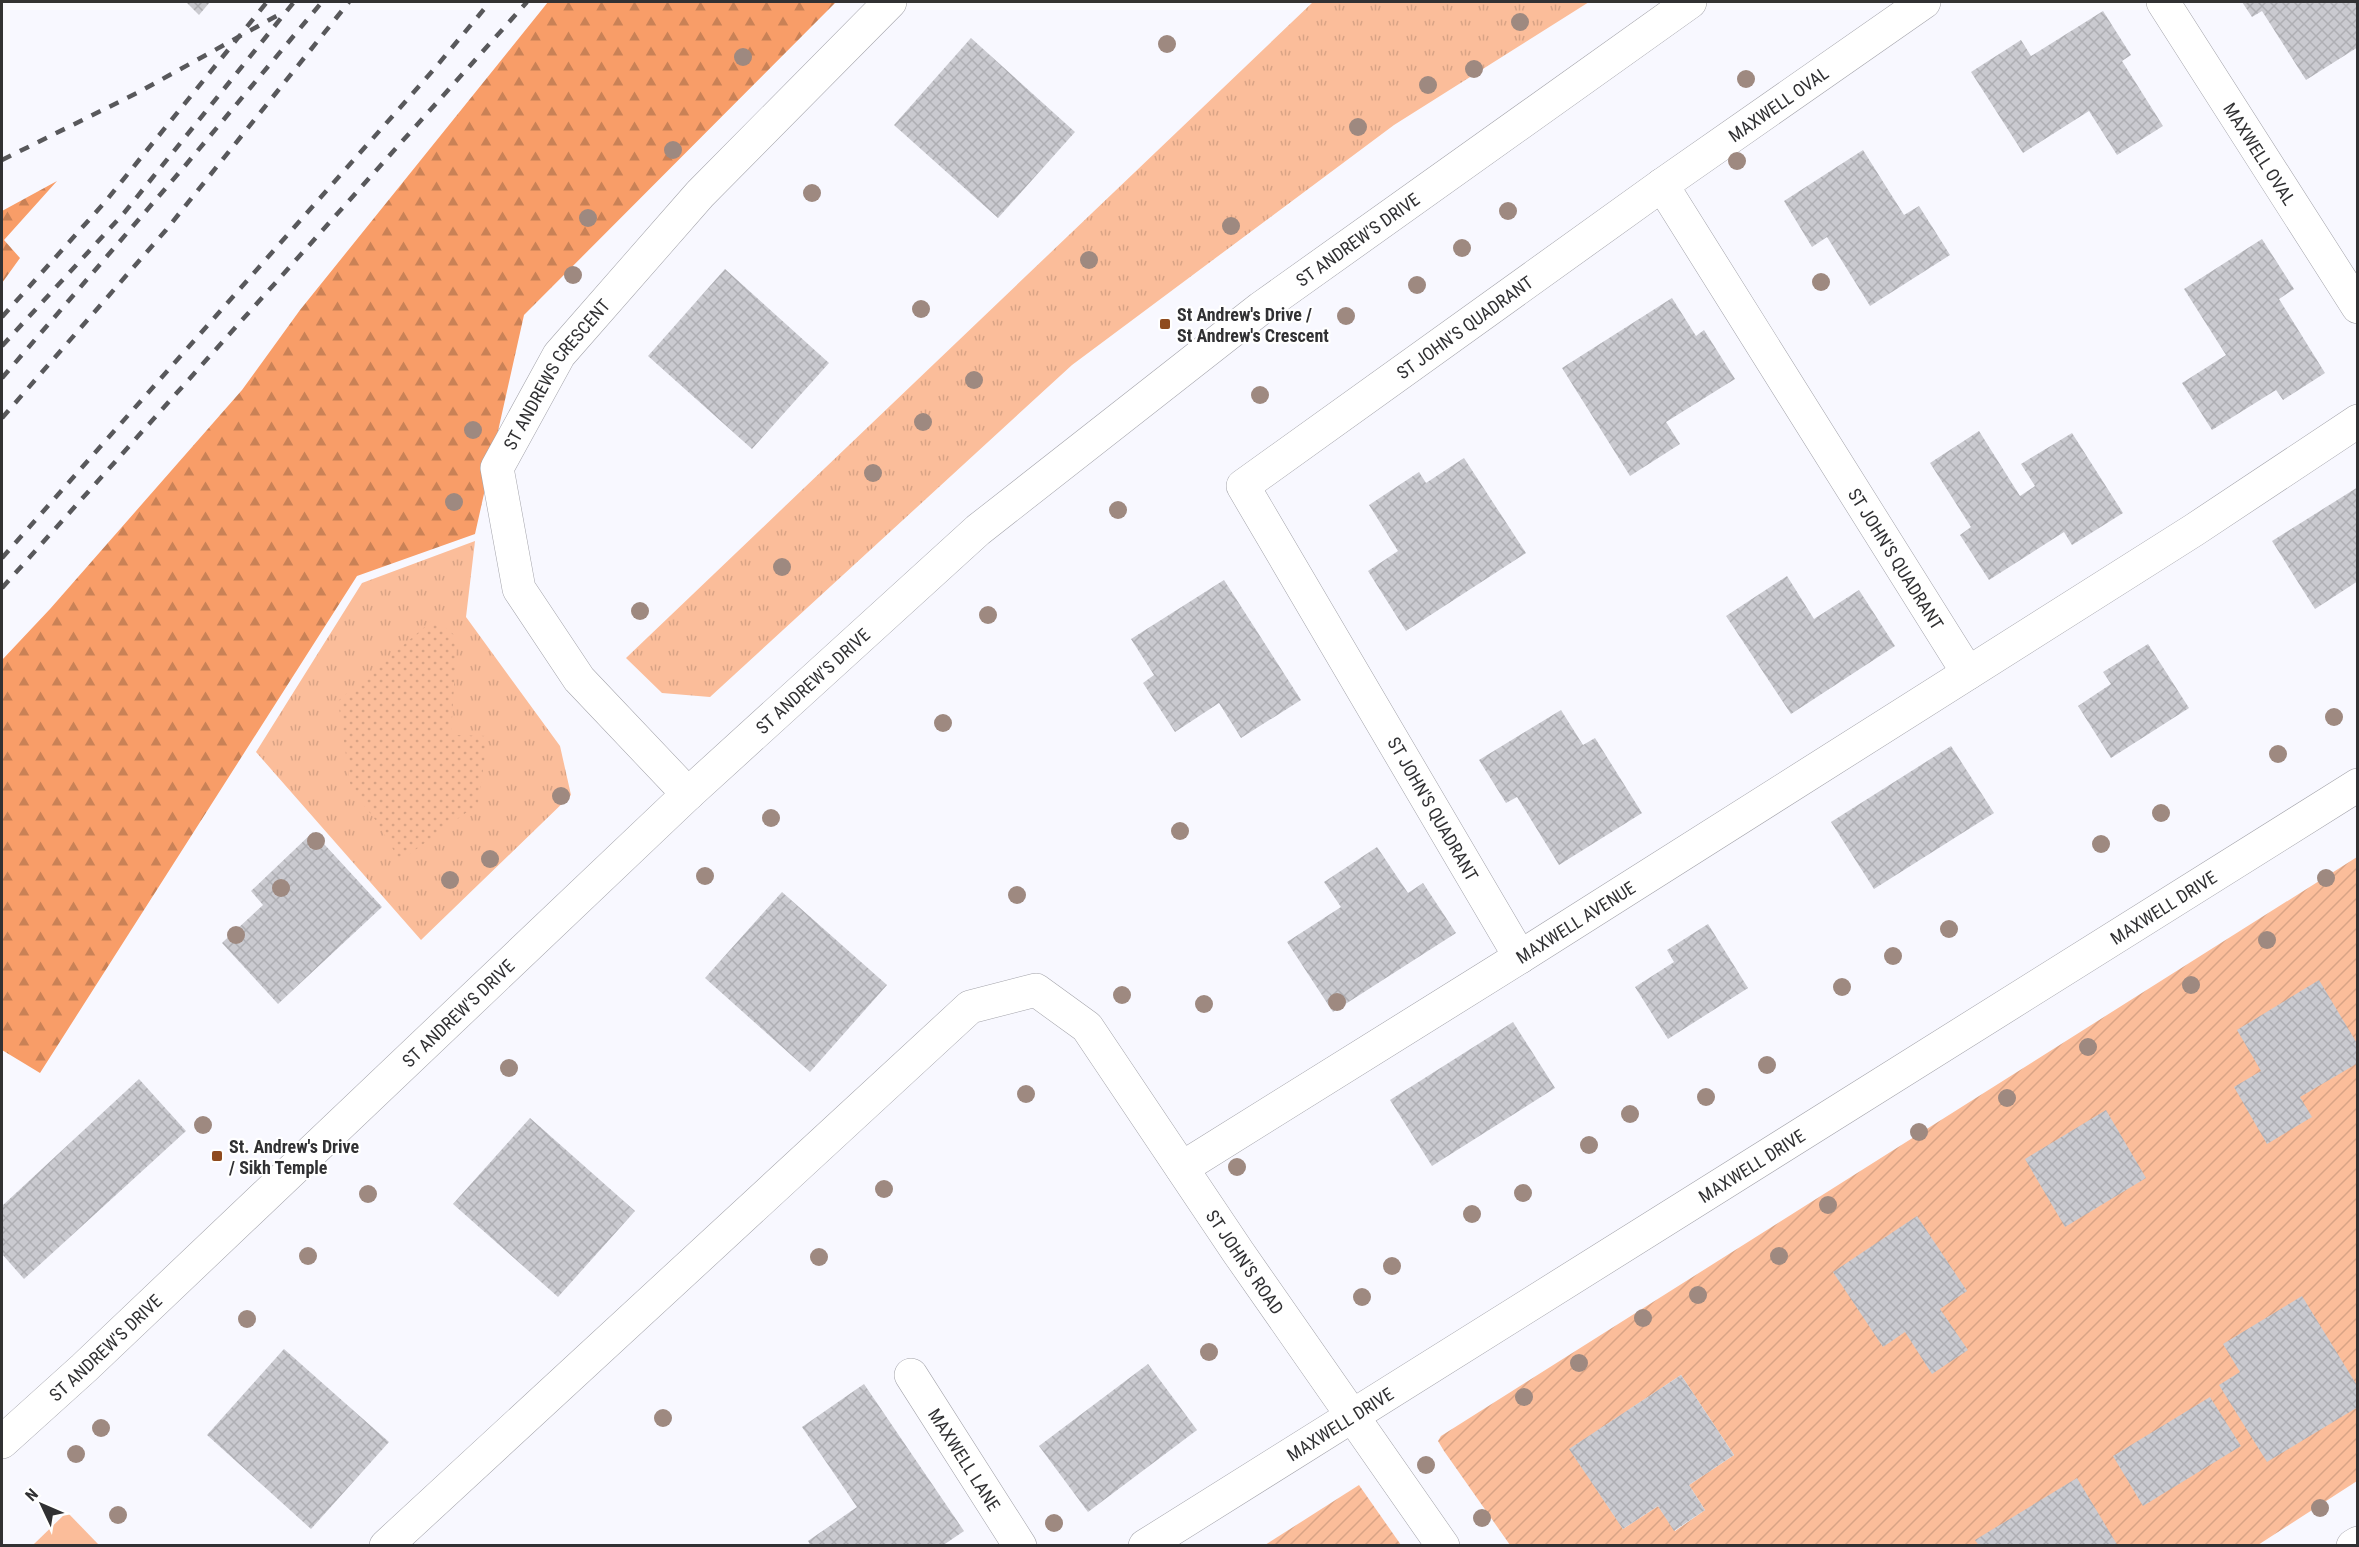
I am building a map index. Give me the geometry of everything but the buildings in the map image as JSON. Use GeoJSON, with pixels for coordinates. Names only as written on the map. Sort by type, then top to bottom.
{"type":"FeatureCollection","features":[{"type":"Feature","properties":{"kind":"street","name":"ST ANDREWS CRESCENT"},"geometry":{"type":"LineString","coordinates":[[688,794],[579,679],[519,589],[497,468],[559,355],[700,194],[890,2]]}},
{"type":"Feature","properties":{"kind":"street","name":"ST ANDREW'S DRIVE"},"geometry":{"type":"LineString","coordinates":[[2,1442],[93,1360],[688,794],[978,530],[1261,308],[1690,2]]}},
{"type":"Feature","properties":{"kind":"street","name":"MAXWELL OVAL"},"geometry":{"type":"LineString","coordinates":[[1662,185],[1924,2]]}},
{"type":"Feature","properties":{"kind":"street","name":"MAXWELL OVAL"},"geometry":{"type":"LineString","coordinates":[[2163,2],[2358,307]]}},
{"type":"Feature","properties":{"kind":"street","name":"ST JOHN'S QUADRANT"},"geometry":{"type":"LineString","coordinates":[[1520,957],[1243,486],[1662,185],[1968,673]]}},
{"type":"Feature","properties":{"kind":"street","name":"MAXWELL AVENUE"},"geometry":{"type":"LineString","coordinates":[[1182,1168],[2194,530],[2358,421]]}},
{"type":"Feature","properties":{"kind":"street","name":"MAXWELL DRIVE"},"geometry":{"type":"LineString","coordinates":[[1145,1545],[2358,785]]}},
{"type":"Feature","properties":{"kind":"street","name":"ST JOHN'S ROAD"},"geometry":{"type":"LineString","coordinates":[[386,1545],[970,1007],[1036,990],[1087,1027],[1443,1545]]}},
{"type":"Feature","properties":{"kind":"street","name":"MAXWELL LANE"},"geometry":{"type":"LineString","coordinates":[[911,1375],[1020,1545]]}},
{"type":"Feature","properties":{"kind":"street"},"geometry":{"type":"LineString","coordinates":[[2353,1545],[2358,1542]]}},
{"type":"Feature","properties":{"kind":"green space"},"geometry":{"type":"Polygon","coordinates":[[[548,2],[836,2],[524,315],[475,534],[357,576],[40,1073],[2,1050],[2,660],[50,609],[242,390],[300,310],[548,2]]]}},
{"type":"Feature","properties":{"kind":"green space"},"geometry":{"type":"Polygon","coordinates":[[[1313,2],[1589,2],[1394,125],[1072,365],[710,697],[662,693],[626,658],[1313,2]]]}},
{"type":"Feature","properties":{"kind":"green space"},"geometry":{"type":"Polygon","coordinates":[[[57,181],[4,240],[20,258],[2,283],[2,211],[57,181]]]}},
{"type":"Feature","properties":{"kind":"green space"},"geometry":{"type":"Polygon","coordinates":[[[475,541],[466,617],[560,746],[571,795],[421,940],[256,752],[362,583],[475,541]]]}},
{"type":"Feature","properties":{"kind":"green space"},"geometry":{"type":"Polygon","coordinates":[[[434,619],[457,637],[451,735],[488,736],[478,804],[400,861],[377,822],[351,789],[338,701],[434,619]]]}},
{"type":"Feature","properties":{"kind":"green space"},"geometry":{"type":"Polygon","coordinates":[[[2357,857],[2357,1481],[2258,1545],[1510,1545],[1444,1451],[1438,1441],[1441,1436],[2357,857]],[[1681,1375],[1570,1449],[1623,1529],[1658,1506],[1675,1531],[1705,1510],[1689,1485],[1734,1455],[1681,1375]]]}},
{"type":"Feature","properties":{"kind":"green space"},"geometry":{"type":"Polygon","coordinates":[[[1359,1485],[1401,1545],[1265,1545],[1359,1485]]]}},
{"type":"Feature","properties":{"kind":"green space"},"geometry":{"type":"Polygon","coordinates":[[[67,1512],[99,1545],[33,1545],[67,1512]]]}},
{"type":"Feature","properties":{"kind":"railway"},"geometry":{"type":"LineString","coordinates":[[2,317],[105,202],[267,2]]}},
{"type":"Feature","properties":{"kind":"railway"},"geometry":{"type":"LineString","coordinates":[[2,346],[124,213],[294,2]]}},
{"type":"Feature","properties":{"kind":"railway"},"geometry":{"type":"LineString","coordinates":[[2,378],[184,167],[322,2]]}},
{"type":"Feature","properties":{"kind":"railway"},"geometry":{"type":"LineString","coordinates":[[2,418],[166,230],[349,2]]}},
{"type":"Feature","properties":{"kind":"railway"},"geometry":{"type":"LineString","coordinates":[[2,558],[435,68],[490,2]]}},
{"type":"Feature","properties":{"kind":"railway"},"geometry":{"type":"LineString","coordinates":[[2,588],[527,2]]}},
{"type":"Feature","properties":{"kind":"railway"},"geometry":{"type":"LineString","coordinates":[[2,160],[139,92],[280,14]]}},
{"type":"Feature","properties":{"kind":"place","name":"St Andrew's Drive / St Andrew's Crescent"},"geometry":{"type":"Point","coordinates":[1165,324]}},
{"type":"Feature","properties":{"kind":"place","name":"St. Andrew's Drive / Sikh Temple"},"geometry":{"type":"Point","coordinates":[217,1156]}}]}
